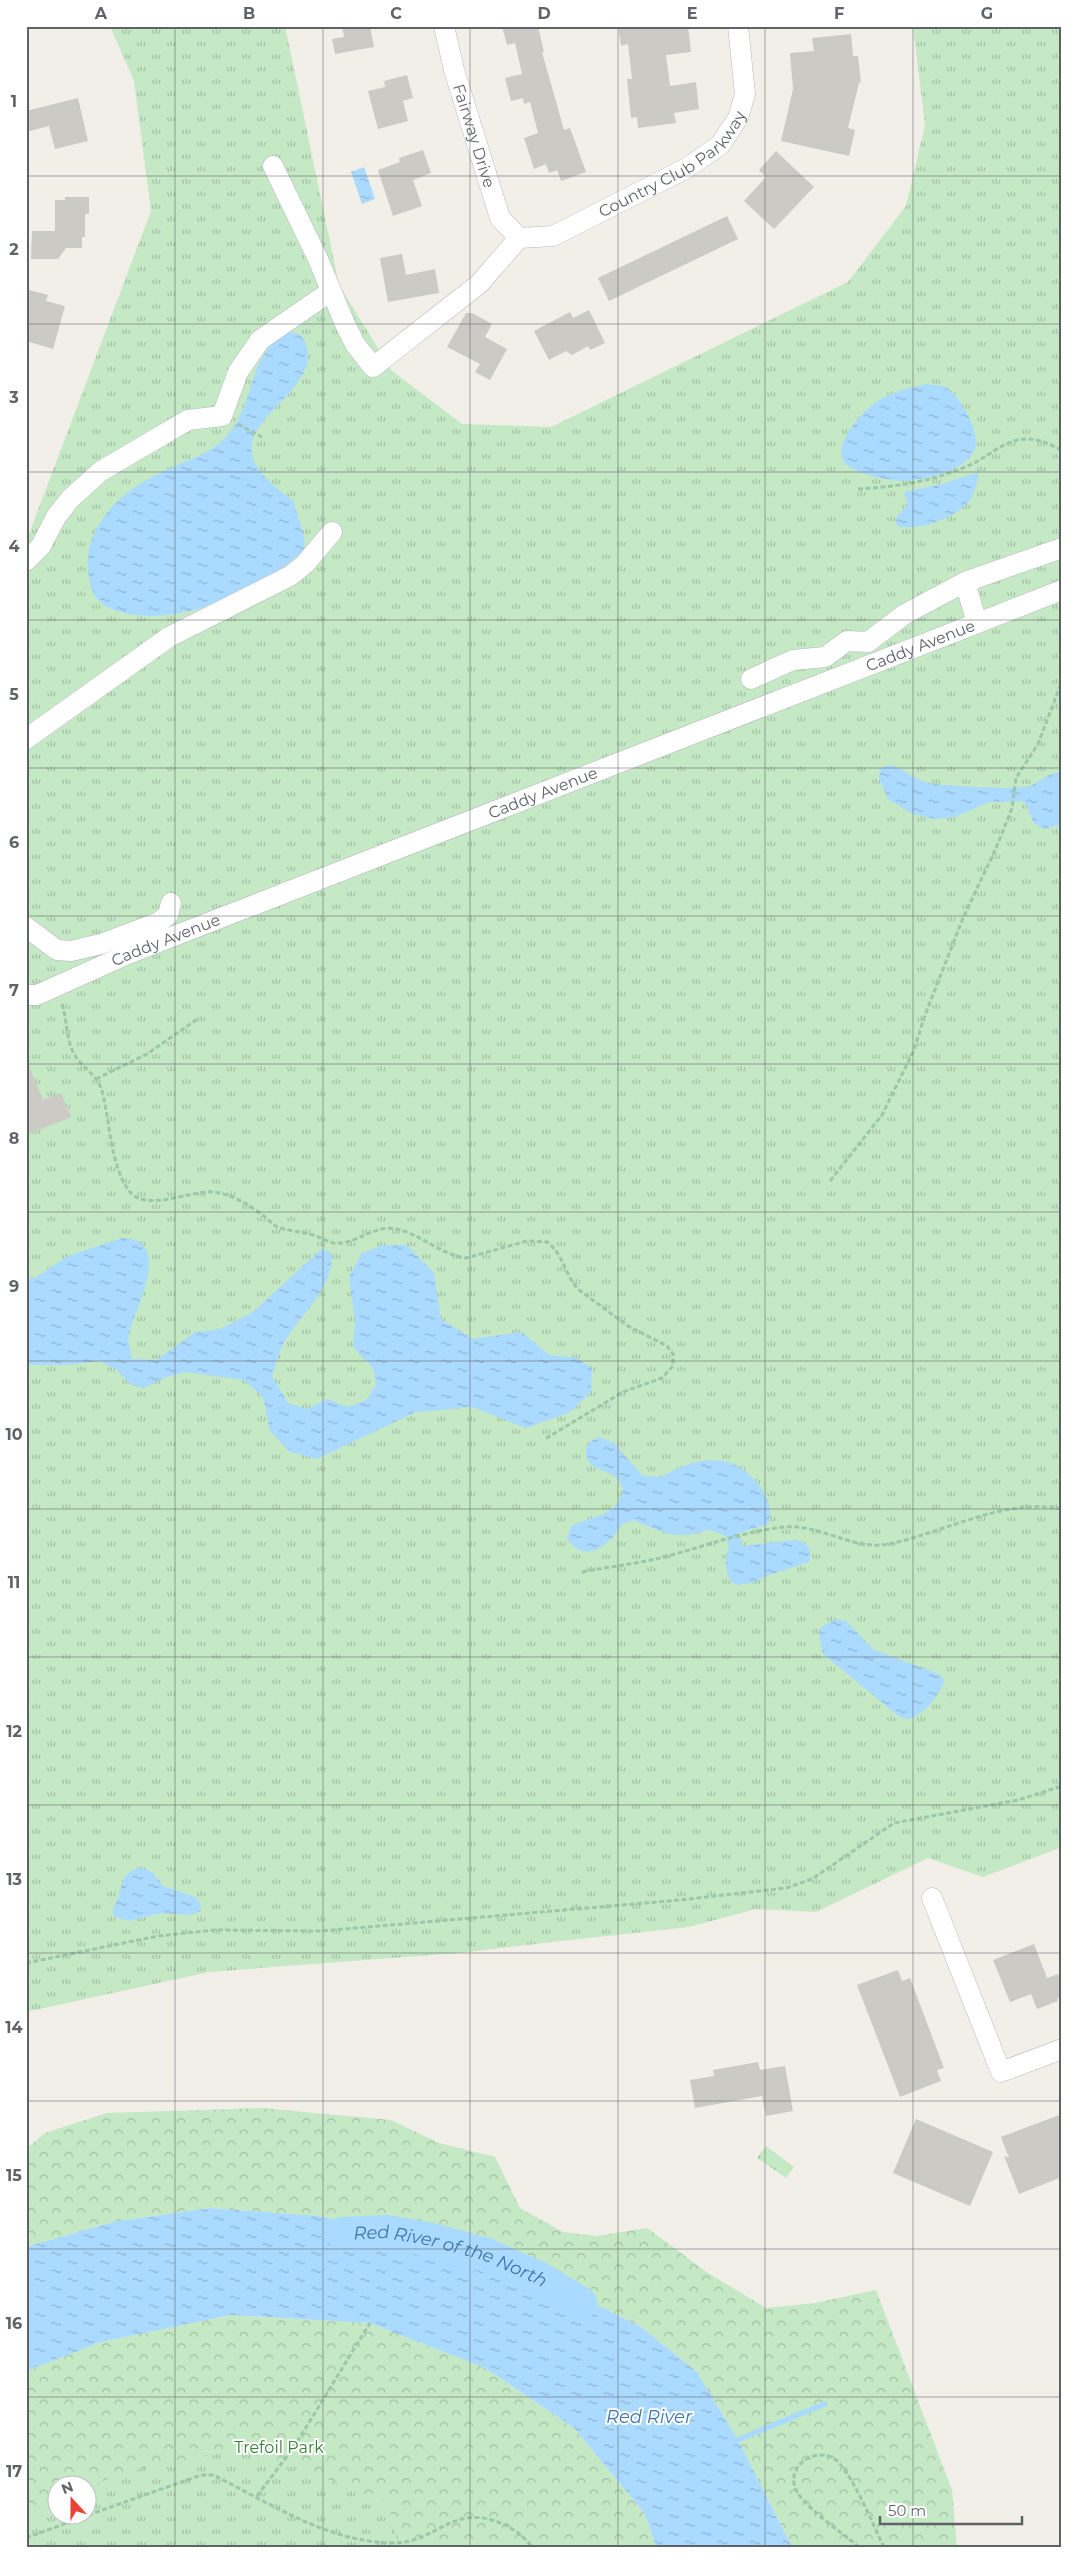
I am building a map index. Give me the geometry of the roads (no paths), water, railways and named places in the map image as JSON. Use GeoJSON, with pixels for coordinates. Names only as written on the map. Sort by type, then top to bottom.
{"type":"FeatureCollection","features":[{"type":"Feature","properties":{"kind":"street","name":"Fairway Drive"},"geometry":{"type":"LineString","coordinates":[[444,26],[454,70],[500,218],[519,238]]}},
{"type":"Feature","properties":{"kind":"street","name":"Country Club Parkway"},"geometry":{"type":"LineString","coordinates":[[519,238],[553,236],[687,168],[720,145],[738,118],[745,94],[738,26]]}},
{"type":"Feature","properties":{"kind":"street"},"geometry":{"type":"LineString","coordinates":[[273,166],[355,344],[373,367],[479,284],[519,238]]}},
{"type":"Feature","properties":{"kind":"street"},"geometry":{"type":"LineString","coordinates":[[26,561],[41,546],[56,518],[70,499],[101,471],[188,420],[222,416],[238,372],[260,340],[331,291]]}},
{"type":"Feature","properties":{"kind":"street"},"geometry":{"type":"LineString","coordinates":[[26,739],[169,637],[290,576],[305,564],[332,532]]}},
{"type":"Feature","properties":{"kind":"street"},"geometry":{"type":"LineString","coordinates":[[751,678],[793,660],[825,657],[848,641],[868,642],[905,614],[965,582],[1062,548]]}},
{"type":"Feature","properties":{"kind":"street"},"geometry":{"type":"LineString","coordinates":[[965,582],[977,623]]}},
{"type":"Feature","properties":{"kind":"street","name":"Caddy Avenue"},"geometry":{"type":"LineString","coordinates":[[26,995],[37,995],[128,954],[1062,590]]}},
{"type":"Feature","properties":{"kind":"street"},"geometry":{"type":"LineString","coordinates":[[26,927],[57,950],[80,950],[159,922],[168,915],[171,902]]}},
{"type":"Feature","properties":{"kind":"street"},"geometry":{"type":"LineString","coordinates":[[932,1898],[1001,2072],[1062,2049]]}},
{"type":"Feature","properties":{"kind":"water"},"geometry":{"type":"Polygon","coordinates":[[[364,167],[375,199],[362,204],[351,172],[364,167]]]}},
{"type":"Feature","properties":{"kind":"water"},"geometry":{"type":"Polygon","coordinates":[[[289,332],[301,335],[308,350],[307,364],[301,378],[258,429],[252,441],[251,450],[253,459],[264,476],[293,500],[303,531],[304,550],[266,579],[218,602],[193,610],[168,615],[144,616],[121,612],[105,606],[97,599],[92,589],[88,563],[92,538],[102,520],[120,499],[141,483],[206,452],[224,439],[238,420],[253,378],[266,352],[275,341],[289,332]]]}},
{"type":"Feature","properties":{"kind":"water"},"geometry":{"type":"Polygon","coordinates":[[[926,384],[945,387],[951,391],[963,406],[972,424],[976,442],[975,449],[969,458],[949,471],[922,479],[908,480],[871,476],[847,465],[842,458],[844,440],[863,414],[876,402],[888,396],[926,384]]]}},
{"type":"Feature","properties":{"kind":"water"},"geometry":{"type":"Polygon","coordinates":[[[979,472],[976,487],[971,498],[955,513],[925,525],[915,527],[897,526],[896,518],[908,504],[904,492],[942,484],[979,472]]]}},
{"type":"Feature","properties":{"kind":"water"},"geometry":{"type":"Polygon","coordinates":[[[888,765],[925,782],[975,787],[1024,787],[1030,786],[1051,774],[1062,773],[1062,824],[1044,829],[1034,823],[1024,801],[989,802],[955,817],[934,819],[913,814],[888,799],[879,779],[880,769],[888,765]]]}},
{"type":"Feature","properties":{"kind":"water"},"geometry":{"type":"Polygon","coordinates":[[[122,1238],[138,1241],[146,1249],[149,1261],[144,1292],[129,1333],[132,1359],[157,1360],[195,1332],[220,1329],[253,1312],[322,1249],[332,1253],[331,1266],[327,1278],[315,1301],[284,1343],[272,1376],[288,1403],[308,1409],[327,1399],[348,1407],[366,1400],[376,1385],[373,1368],[353,1347],[355,1320],[349,1277],[362,1253],[383,1245],[407,1245],[434,1273],[441,1319],[473,1339],[522,1332],[549,1355],[577,1358],[592,1368],[591,1392],[570,1412],[526,1428],[472,1407],[416,1412],[317,1459],[290,1452],[270,1431],[263,1397],[244,1380],[186,1372],[166,1377],[144,1388],[131,1385],[117,1370],[100,1361],[68,1365],[26,1365],[26,1279],[35,1278],[68,1256],[122,1238]]]}},
{"type":"Feature","properties":{"kind":"water"},"geometry":{"type":"Polygon","coordinates":[[[599,1437],[614,1443],[642,1475],[658,1477],[683,1466],[717,1460],[736,1465],[745,1470],[761,1488],[770,1509],[768,1524],[739,1533],[742,1546],[796,1540],[804,1543],[810,1551],[809,1562],[766,1576],[752,1583],[735,1585],[729,1577],[726,1567],[726,1557],[729,1548],[726,1536],[707,1530],[684,1535],[671,1534],[634,1520],[622,1524],[611,1539],[597,1550],[582,1551],[574,1547],[567,1539],[571,1526],[610,1510],[616,1505],[623,1489],[617,1478],[589,1462],[586,1450],[587,1445],[599,1437]]]}},
{"type":"Feature","properties":{"kind":"water"},"geometry":{"type":"Polygon","coordinates":[[[836,1619],[846,1621],[874,1650],[939,1674],[944,1680],[943,1685],[930,1704],[912,1718],[901,1717],[823,1654],[819,1636],[821,1627],[836,1619]]]}},
{"type":"Feature","properties":{"kind":"water"},"geometry":{"type":"Polygon","coordinates":[[[143,1868],[153,1873],[163,1886],[195,1897],[199,1901],[201,1911],[190,1915],[161,1913],[130,1921],[115,1917],[113,1909],[126,1876],[132,1871],[143,1868]]]}},
{"type":"Feature","properties":{"kind":"water","name":"Red River"},"geometry":{"type":"Polygon","coordinates":[[[209,2208],[319,2216],[439,2243],[559,2286],[641,2327],[697,2372],[738,2440],[792,2547],[656,2547],[645,2514],[574,2428],[485,2368],[370,2323],[231,2315],[101,2342],[26,2371],[26,2247],[113,2222],[209,2208]]]}},
{"type":"Feature","properties":{"kind":"waterway","name":"Red River of the North"},"geometry":{"type":"LineString","coordinates":[[343,2234],[387,2232],[432,2240],[486,2255],[538,2278],[580,2303]]}},
{"type":"Feature","properties":{"kind":"waterway"},"geometry":{"type":"LineString","coordinates":[[732,2442],[825,2404]]}},
{"type":"Feature","properties":{"kind":"park label","name":"Trefoil Park"},"geometry":{"type":"Point","coordinates":[279,2447]}}]}
